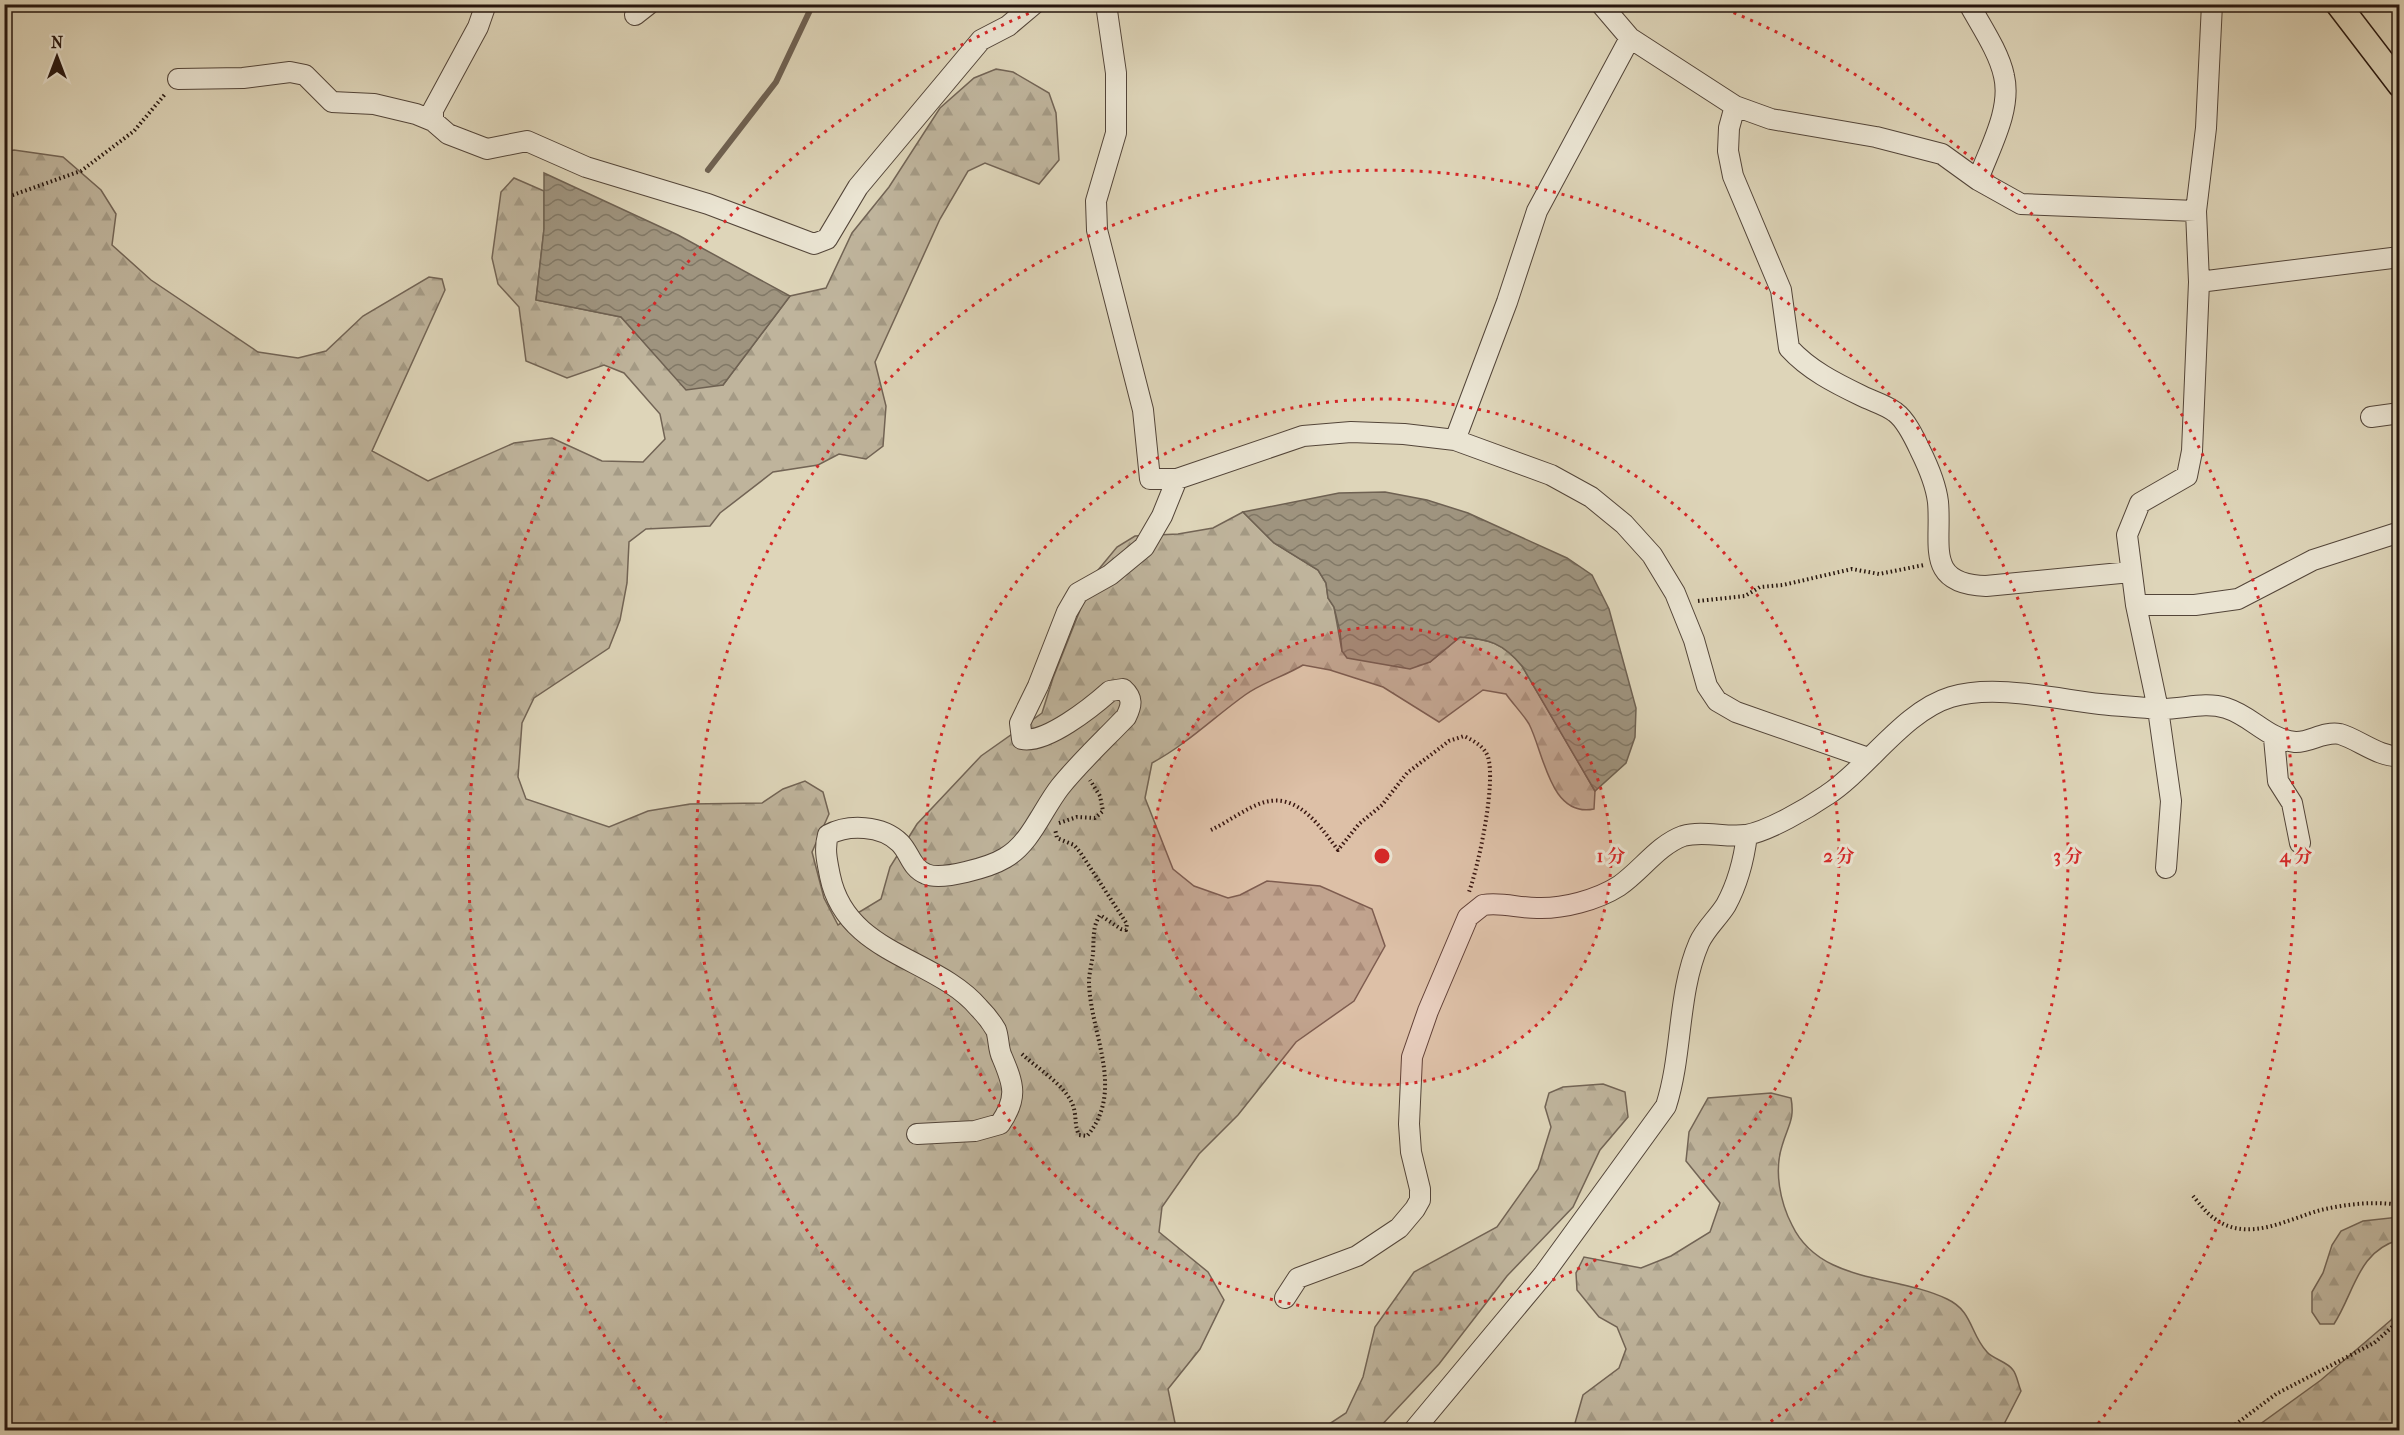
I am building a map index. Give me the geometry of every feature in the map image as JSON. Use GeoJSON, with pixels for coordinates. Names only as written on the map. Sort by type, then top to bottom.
{"type":"FeatureCollection","features":[{"type":"Feature","properties":{"kind":"main road"},"geometry":{"type":"LineString","coordinates":[[2338,4],[2400,86]]}},
{"type":"Feature","properties":{"kind":"street"},"geometry":{"type":"LineString","coordinates":[[433,121],[433,111],[478,27],[486,4]]}},
{"type":"Feature","properties":{"kind":"street"},"geometry":{"type":"LineString","coordinates":[[178,80],[243,78],[290,72],[305,75],[332,102],[374,104],[416,114],[433,121],[448,134],[487,149],[527,141],[586,167],[708,204],[814,244],[827,239],[858,188],[981,40],[1008,26],[1035,4]]}},
{"type":"Feature","properties":{"kind":"street"},"geometry":{"type":"LineString","coordinates":[[1106,4],[1116,73],[1116,133],[1096,201],[1097,230],[1143,410],[1150,479],[1177,479],[1304,436],[1351,432],[1404,434],[1455,440],[1551,475],[1592,497],[1624,524],[1652,555],[1679,604],[1707,686],[1717,701],[1736,712],[1868,758]]}},
{"type":"Feature","properties":{"kind":"street"},"geometry":{"type":"LineString","coordinates":[[1601,4],[1630,38],[1735,106],[1771,119],[1876,137],[1942,154],[1978,180],[2021,204],[2196,211]]}},
{"type":"Feature","properties":{"kind":"street"},"geometry":{"type":"LineString","coordinates":[[1969,4],[2004,75],[2006,93],[2002,115],[1978,180]]}},
{"type":"Feature","properties":{"kind":"street"},"geometry":{"type":"LineString","coordinates":[[2166,867],[2170,801],[2158,709],[2136,605],[2127,535],[2140,503],[2187,476],[2192,451],[2199,282],[2196,211],[2206,128],[2212,4]]}},
{"type":"Feature","properties":{"kind":"street"},"geometry":{"type":"LineString","coordinates":[[1455,440],[1507,302],[1537,211],[1630,38]]}},
{"type":"Feature","properties":{"kind":"street"},"geometry":{"type":"LineString","coordinates":[[1735,106],[1729,128],[1728,151],[1733,176],[1782,290],[1789,348],[1831,382],[1895,411],[1906,425],[1920,450],[1933,483],[1938,502],[1937,550],[1940,563],[1948,574],[1973,585],[2131,573]]}},
{"type":"Feature","properties":{"kind":"street"},"geometry":{"type":"LineString","coordinates":[[2199,282],[2400,257]]}},
{"type":"Feature","properties":{"kind":"street"},"geometry":{"type":"LineString","coordinates":[[2371,417],[2400,413]]}},
{"type":"Feature","properties":{"kind":"street"},"geometry":{"type":"LineString","coordinates":[[917,1134],[975,1131],[1000,1125],[1012,1108],[1012,1082],[1000,1053],[996,1031],[978,1007],[960,990],[888,951],[843,909],[832,886],[828,870],[824,847],[828,835],[841,828],[858,827],[885,835],[900,843],[916,868],[938,877],[1004,860],[1018,850],[1075,768],[1126,717],[1132,706],[1130,695],[1123,689],[1110,691],[1047,735],[1031,741],[1022,739],[1020,723],[1038,686],[1067,612],[1078,593],[1110,575],[1144,546],[1162,516],[1177,479]]}},
{"type":"Feature","properties":{"kind":"street"},"geometry":{"type":"LineString","coordinates":[[2136,605],[2195,605],[2238,599],[2313,560],[2400,532]]}},
{"type":"Feature","properties":{"kind":"street"},"geometry":{"type":"LineString","coordinates":[[1285,1298],[1298,1278],[1357,1256],[1399,1228],[1420,1200],[1420,1188],[1410,1137],[1409,1068],[1428,1011],[1468,917],[1475,909],[1494,903],[1557,908],[1618,886],[1671,841],[1678,838],[1686,835],[1747,835],[1766,828],[1829,794],[1931,706],[1951,697],[1974,693],[2040,695],[2101,704],[2174,710],[2207,704],[2229,709],[2274,738],[2298,742],[2320,734],[2339,734],[2400,756]]}},
{"type":"Feature","properties":{"kind":"street"},"geometry":{"type":"LineString","coordinates":[[2274,738],[2278,781],[2292,802],[2300,843]]}},
{"type":"Feature","properties":{"kind":"street"},"geometry":{"type":"LineString","coordinates":[[1414,1431],[1544,1274],[1666,1106],[1674,1081],[1684,1002],[1699,942],[1726,904],[1743,863],[1747,835]]}},
{"type":"Feature","properties":{"kind":"path"},"geometry":{"type":"LineString","coordinates":[[4,198],[81,171],[134,131],[178,80]]}},
{"type":"Feature","properties":{"kind":"path"},"geometry":{"type":"LineString","coordinates":[[1679,604],[1745,596],[1760,587],[1783,585],[1852,569],[1879,574],[1940,563]]}},
{"type":"Feature","properties":{"kind":"path"},"geometry":{"type":"LineString","coordinates":[[1211,830],[1266,802],[1289,803],[1307,812],[1338,850],[1359,824],[1382,805],[1407,773],[1449,741],[1464,736],[1477,742],[1487,755],[1491,776],[1481,850],[1468,896],[1475,909]]}},
{"type":"Feature","properties":{"kind":"path"},"geometry":{"type":"LineString","coordinates":[[1021,1053],[1064,1092],[1075,1111],[1075,1126],[1079,1135],[1087,1136],[1098,1123],[1105,1105],[1102,1049],[1089,982],[1094,923],[1100,915],[1120,929],[1126,930],[1127,924],[1080,852],[1074,845],[1057,838],[1054,829],[1060,822],[1077,817],[1095,818],[1103,811],[1100,796],[1092,782],[1075,768]]}},
{"type":"Feature","properties":{"kind":"path"},"geometry":{"type":"LineString","coordinates":[[2193,1196],[2214,1219],[2245,1230],[2273,1228],[2322,1210],[2379,1202],[2400,1205]]}},
{"type":"Feature","properties":{"kind":"path"},"geometry":{"type":"LineString","coordinates":[[2228,1431],[2276,1394],[2374,1343],[2400,1320]]}},
{"type":"Feature","properties":{"kind":"green space"},"geometry":{"type":"Polygon","coordinates":[[[996,69],[1013,72],[1049,93],[1056,113],[1059,160],[1039,184],[985,163],[968,171],[940,219],[875,362],[886,406],[883,446],[866,459],[839,454],[818,465],[773,472],[720,513],[710,526],[646,529],[629,542],[627,583],[620,620],[609,648],[534,698],[522,723],[518,777],[526,799],[609,827],[648,811],[690,804],[762,803],[783,789],[805,781],[823,792],[829,814],[812,852],[824,898],[838,925],[881,899],[890,867],[917,824],[981,756],[1042,713],[1053,678],[1094,575],[1117,547],[1135,536],[1178,534],[1213,528],[1243,512],[1274,543],[1318,570],[1326,583],[1328,598],[1334,607],[1342,651],[1430,662],[1460,637],[1495,644],[1515,658],[1522,666],[1595,791],[1594,809],[1579,809],[1567,804],[1558,794],[1529,724],[1506,694],[1483,690],[1439,722],[1383,687],[1330,670],[1303,665],[1251,691],[1165,756],[1152,763],[1145,798],[1173,869],[1194,886],[1228,898],[1240,895],[1267,881],[1320,886],[1372,909],[1385,946],[1354,1001],[1296,1042],[1238,1115],[1199,1154],[1162,1207],[1159,1232],[1208,1272],[1224,1300],[1200,1349],[1168,1389],[1175,1423],[1184,1430],[5,1430],[5,152],[14,150],[63,157],[101,190],[116,214],[112,245],[151,280],[258,352],[298,358],[326,351],[363,316],[429,277],[442,279],[445,290],[372,451],[428,481],[514,443],[552,438],[602,461],[643,462],[665,439],[660,414],[624,373],[604,365],[567,378],[526,361],[519,307],[498,284],[492,258],[501,192],[514,178],[544,191],[544,229],[536,300],[621,317],[652,351],[723,385],[790,296],[826,288],[852,233],[889,187],[940,108],[974,78],[996,69]]]}},
{"type":"Feature","properties":{"kind":"green space"},"geometry":{"type":"Polygon","coordinates":[[[1603,1084],[1625,1092],[1628,1117],[1600,1150],[1573,1207],[1507,1276],[1439,1364],[1377,1430],[1320,1430],[1346,1413],[1363,1377],[1375,1327],[1414,1272],[1497,1227],[1538,1169],[1551,1127],[1545,1107],[1549,1093],[1563,1087],[1603,1084]]]}},
{"type":"Feature","properties":{"kind":"green space"},"geometry":{"type":"Polygon","coordinates":[[[1771,1093],[1791,1098],[1791,1117],[1782,1146],[1778,1176],[1781,1196],[1792,1225],[1805,1244],[1821,1258],[1840,1268],[1927,1291],[1947,1299],[1962,1310],[1987,1352],[2011,1367],[2021,1391],[2001,1430],[1573,1430],[1583,1395],[1619,1368],[1626,1349],[1617,1327],[1599,1317],[1577,1290],[1576,1273],[1584,1257],[1641,1268],[1671,1256],[1710,1232],[1720,1203],[1686,1161],[1689,1132],[1708,1098],[1771,1093]]]}},
{"type":"Feature","properties":{"kind":"green space"},"geometry":{"type":"Polygon","coordinates":[[[2399,1217],[2399,1240],[2385,1245],[2366,1263],[2334,1324],[2320,1324],[2312,1312],[2312,1292],[2323,1273],[2332,1245],[2341,1231],[2363,1221],[2399,1217]]]}},
{"type":"Feature","properties":{"kind":"green space"},"geometry":{"type":"Polygon","coordinates":[[[2399,1310],[2399,1430],[2252,1430],[2321,1380],[2391,1320],[2399,1310]]]}},
{"type":"Feature","properties":{"kind":"water"},"geometry":{"type":"Polygon","coordinates":[[[544,173],[678,235],[790,296],[723,385],[686,390],[621,317],[536,300],[544,229],[544,173]]]}},
{"type":"Feature","properties":{"kind":"water"},"geometry":{"type":"Polygon","coordinates":[[[1385,492],[1427,500],[1468,513],[1567,558],[1592,575],[1609,609],[1636,708],[1635,737],[1626,763],[1595,791],[1522,666],[1502,647],[1479,639],[1460,637],[1430,662],[1410,669],[1347,658],[1342,651],[1334,607],[1328,598],[1326,583],[1318,570],[1274,543],[1243,512],[1339,493],[1385,492]]]}},
{"type":"Feature","properties":{"kind":"waterway"},"geometry":{"type":"LineString","coordinates":[[708,170],[776,82],[813,4]]}}]}
